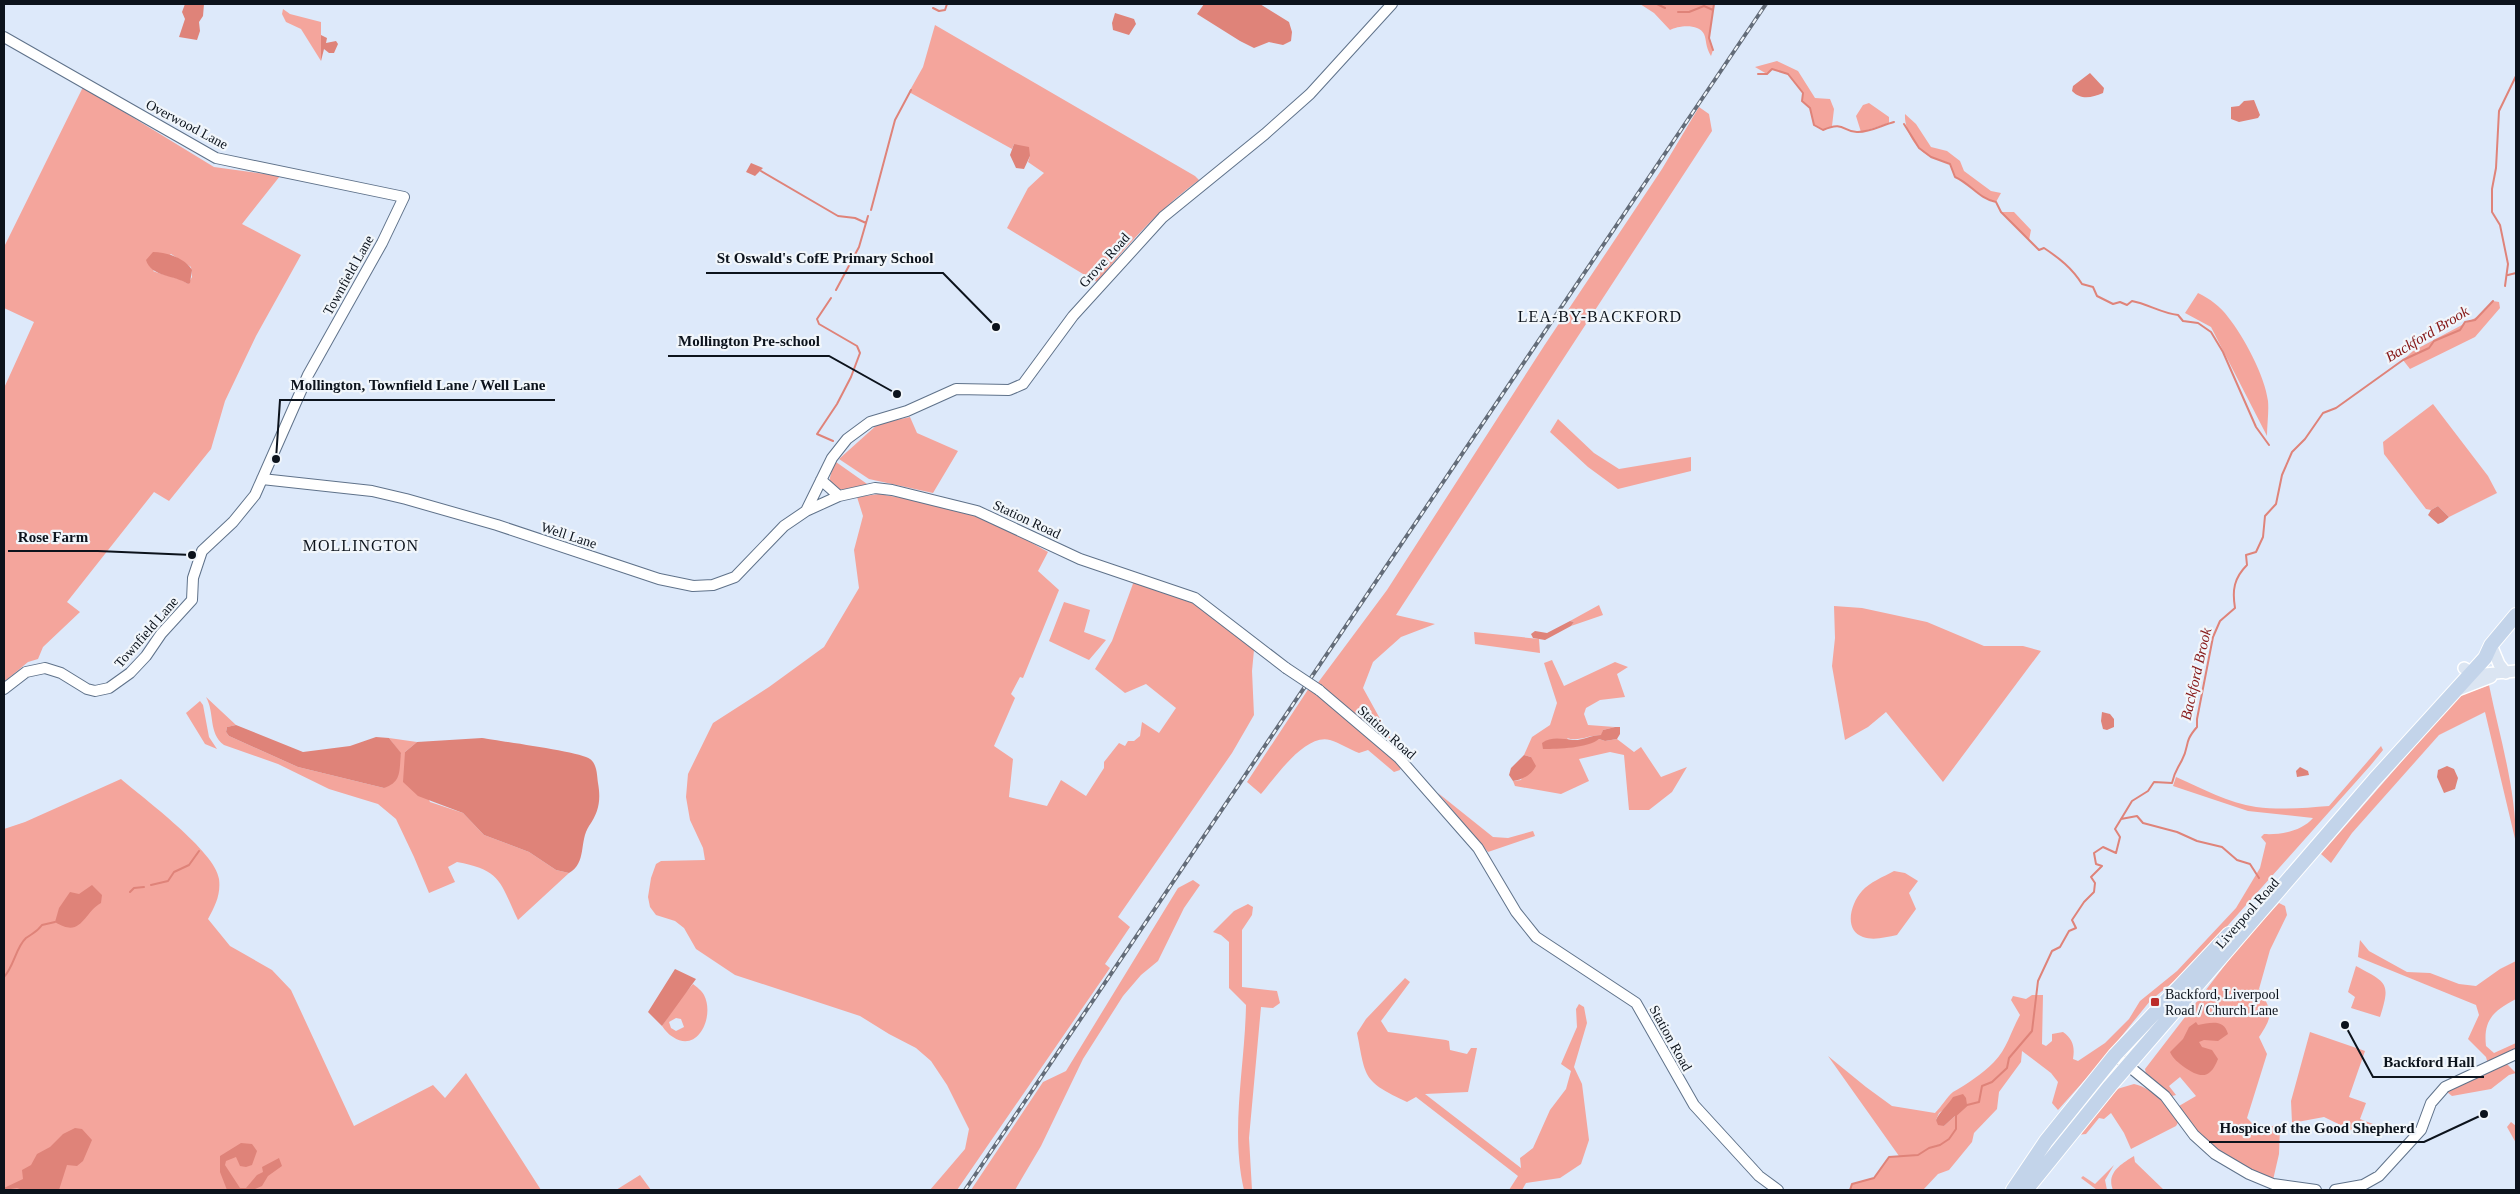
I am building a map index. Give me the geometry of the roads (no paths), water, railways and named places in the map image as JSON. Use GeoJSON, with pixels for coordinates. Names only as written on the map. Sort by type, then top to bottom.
{"type":"FeatureCollection","features":[{"type":"Feature","properties":{"kind":"highway","name":"Liverpool Road"},"geometry":{"type":"LineString","coordinates":[[2026,1190],[2128,1065],[2375,779],[2453,692],[2480,652],[2491,645],[2516,616]]}},
{"type":"Feature","properties":{"kind":"highway","name":"Liverpool Road"},"geometry":{"type":"LineString","coordinates":[[2013,1190],[2046,1140],[2115,1055],[2226,938],[2391,747],[2468,671]]}},
{"type":"Feature","properties":{"kind":"main road"},"geometry":{"type":"LineString","coordinates":[[2491,645],[2499,664],[2506,673]]}},
{"type":"Feature","properties":{"kind":"main road"},"geometry":{"type":"LineString","coordinates":[[2468,671],[2506,673]]}},
{"type":"Feature","properties":{"kind":"main road"},"geometry":{"type":"LineString","coordinates":[[2453,692],[2506,673]]}},
{"type":"Feature","properties":{"kind":"street","name":"Grove Road"},"geometry":{"type":"LineString","coordinates":[[806,511],[832,458],[847,439],[870,422],[906,411],[956,389],[1009,390],[1023,384],[1073,316],[1163,217],[1266,134],[1310,94],[1392,4]]}},
{"type":"Feature","properties":{"kind":"street","name":"Overwood Lane"},"geometry":{"type":"LineString","coordinates":[[4,37],[216,158],[404,197]]}},
{"type":"Feature","properties":{"kind":"street","name":"Townfield Lane"},"geometry":{"type":"LineString","coordinates":[[4,689],[26,672],[37,668],[52,669],[95,691],[109,688],[120,682],[146,656],[161,634],[192,600],[193,578],[202,551],[233,522],[255,495],[266,465],[308,376],[382,244],[404,197]]}},
{"type":"Feature","properties":{"kind":"street","name":"Well Lane"},"geometry":{"type":"LineString","coordinates":[[262,479],[372,492],[406,499],[497,525],[659,578],[693,586],[713,585],[735,577],[784,526],[806,511],[839,496]]}},
{"type":"Feature","properties":{"kind":"street"},"geometry":{"type":"LineString","coordinates":[[820,480],[839,496]]}},
{"type":"Feature","properties":{"kind":"street","name":"Station Road"},"geometry":{"type":"LineString","coordinates":[[839,496],[875,488],[936,499],[977,511],[1080,559],[1195,598],[1286,668],[1319,690],[1399,758],[1478,848],[1516,912],[1536,938],[1636,1003],[1694,1105],[1758,1176],[1778,1190]]}},
{"type":"Feature","properties":{"kind":"street"},"geometry":{"type":"LineString","coordinates":[[2334,1190],[2366,1188],[2410,1144],[2421,1130],[2431,1103],[2444,1087],[2516,1054]]}},
{"type":"Feature","properties":{"kind":"street"},"geometry":{"type":"LineString","coordinates":[[2115,1055],[2166,1096],[2194,1135],[2215,1154],[2249,1174],[2273,1184],[2316,1190]]}},
{"type":"Feature","properties":{"kind":"waterway"},"geometry":{"type":"LineString","coordinates":[[933,8],[939,11],[945,10],[947,4]]}},
{"type":"Feature","properties":{"kind":"waterway"},"geometry":{"type":"LineString","coordinates":[[1657,4],[1665,8]]}},
{"type":"Feature","properties":{"kind":"waterway"},"geometry":{"type":"LineString","coordinates":[[1713,50],[1709,38],[1714,4]]}},
{"type":"Feature","properties":{"kind":"waterway"},"geometry":{"type":"LineString","coordinates":[[1678,12],[1689,12],[1704,6],[1713,10]]}},
{"type":"Feature","properties":{"kind":"waterway"},"geometry":{"type":"LineString","coordinates":[[1758,74],[1767,74],[1772,69],[1788,74],[1803,93],[1802,101],[1810,108],[1814,125],[1823,130],[1836,126],[1853,132],[1863,132],[1894,122]]}},
{"type":"Feature","properties":{"kind":"waterway"},"geometry":{"type":"LineString","coordinates":[[2505,286],[2508,264],[2500,225],[2492,212],[2492,189],[2496,168],[2499,111],[2516,76]]}},
{"type":"Feature","properties":{"kind":"waterway"},"geometry":{"type":"LineString","coordinates":[[871,210],[895,120],[911,90]]}},
{"type":"Feature","properties":{"kind":"waterway"},"geometry":{"type":"LineString","coordinates":[[1904,124],[1919,148],[1931,157],[1950,164],[1955,177],[1966,183],[1980,195],[1996,202],[2001,212],[2039,250],[2044,248],[2060,260],[2070,268],[2082,284],[2093,287],[2097,296],[2113,304],[2120,302],[2127,305],[2132,301],[2144,304],[2178,315],[2183,321],[2198,323],[2211,332],[2223,352],[2256,427],[2269,445]]}},
{"type":"Feature","properties":{"kind":"waterway"},"geometry":{"type":"LineString","coordinates":[[761,171],[838,216],[855,218],[866,223]]}},
{"type":"Feature","properties":{"kind":"waterway"},"geometry":{"type":"LineString","coordinates":[[836,290],[859,247],[868,216]]}},
{"type":"Feature","properties":{"kind":"waterway"},"geometry":{"type":"LineString","coordinates":[[2508,275],[2516,273]]}},
{"type":"Feature","properties":{"kind":"waterway"},"geometry":{"type":"LineString","coordinates":[[831,298],[817,319],[819,324],[857,346],[860,353],[851,377],[837,404],[817,434],[833,441]]}},
{"type":"Feature","properties":{"kind":"waterway","name":"Backford Brook"},"geometry":{"type":"LineString","coordinates":[[1850,1190],[1852,1184],[1874,1178],[1889,1157],[1918,1155],[1949,1139],[1956,1129],[1956,1115],[1967,1105],[1979,1102],[1982,1086],[1992,1082],[2007,1068],[2009,1058],[2032,1031],[2038,981],[2052,951],[2060,947],[2069,931],[2076,928],[2072,920],[2084,902],[2094,892],[2095,883],[2091,877],[2102,866],[2096,864],[2094,853],[2103,847],[2116,853],[2120,837],[2115,829],[2132,801],[2148,791],[2154,782],[2172,783],[2188,741],[2197,727],[2213,637],[2220,621],[2235,608],[2235,585],[2239,575],[2247,565],[2246,555],[2256,552],[2263,537],[2265,516],[2276,504],[2282,475],[2292,452],[2305,439],[2323,413],[2336,408],[2403,360],[2429,348],[2434,341],[2460,330],[2465,322],[2475,320],[2493,301]]}},
{"type":"Feature","properties":{"kind":"waterway"},"geometry":{"type":"LineString","coordinates":[[2121,819],[2137,816],[2143,823],[2177,832],[2197,841],[2222,847],[2237,860],[2250,864],[2259,878]]}},
{"type":"Feature","properties":{"kind":"waterway"},"geometry":{"type":"LineString","coordinates":[[151,885],[168,881],[174,872],[189,865],[199,851]]}},
{"type":"Feature","properties":{"kind":"waterway"},"geometry":{"type":"LineString","coordinates":[[130,892],[134,888],[144,887]]}},
{"type":"Feature","properties":{"kind":"waterway"},"geometry":{"type":"LineString","coordinates":[[4,977],[26,938],[37,931],[42,925],[55,922]]}},
{"type":"Feature","properties":{"kind":"railway"},"geometry":{"type":"LineString","coordinates":[[965,1190],[1766,4]]}},
{"type":"Feature","properties":{"kind":"place","name":"St Oswald's CofE Primary School"},"geometry":{"type":"Point","coordinates":[996,327]}},
{"type":"Feature","properties":{"kind":"place","name":"Mollington Pre-school"},"geometry":{"type":"Point","coordinates":[897,394]}},
{"type":"Feature","properties":{"kind":"place","name":"Mollington, Townfield Lane / Well Lane"},"geometry":{"type":"Point","coordinates":[276,459]}},
{"type":"Feature","properties":{"kind":"place","name":"Rose Farm"},"geometry":{"type":"Point","coordinates":[192,555]}},
{"type":"Feature","properties":{"kind":"place","name":"Backford, Liverpool Road / Church Lane"},"geometry":{"type":"Point","coordinates":[2155,1002]}},
{"type":"Feature","properties":{"kind":"place","name":"Backford Hall"},"geometry":{"type":"Point","coordinates":[2345,1025]}},
{"type":"Feature","properties":{"kind":"place","name":"Hospice of the Good Shepherd"},"geometry":{"type":"Point","coordinates":[2484,1114]}},
{"type":"Feature","properties":{"kind":"district","name":"LEA-BY-BACKFORD"},"geometry":{"type":"Point","coordinates":[1600,316]}},
{"type":"Feature","properties":{"kind":"district","name":"MOLLINGTON"},"geometry":{"type":"Point","coordinates":[361,545]}}]}
